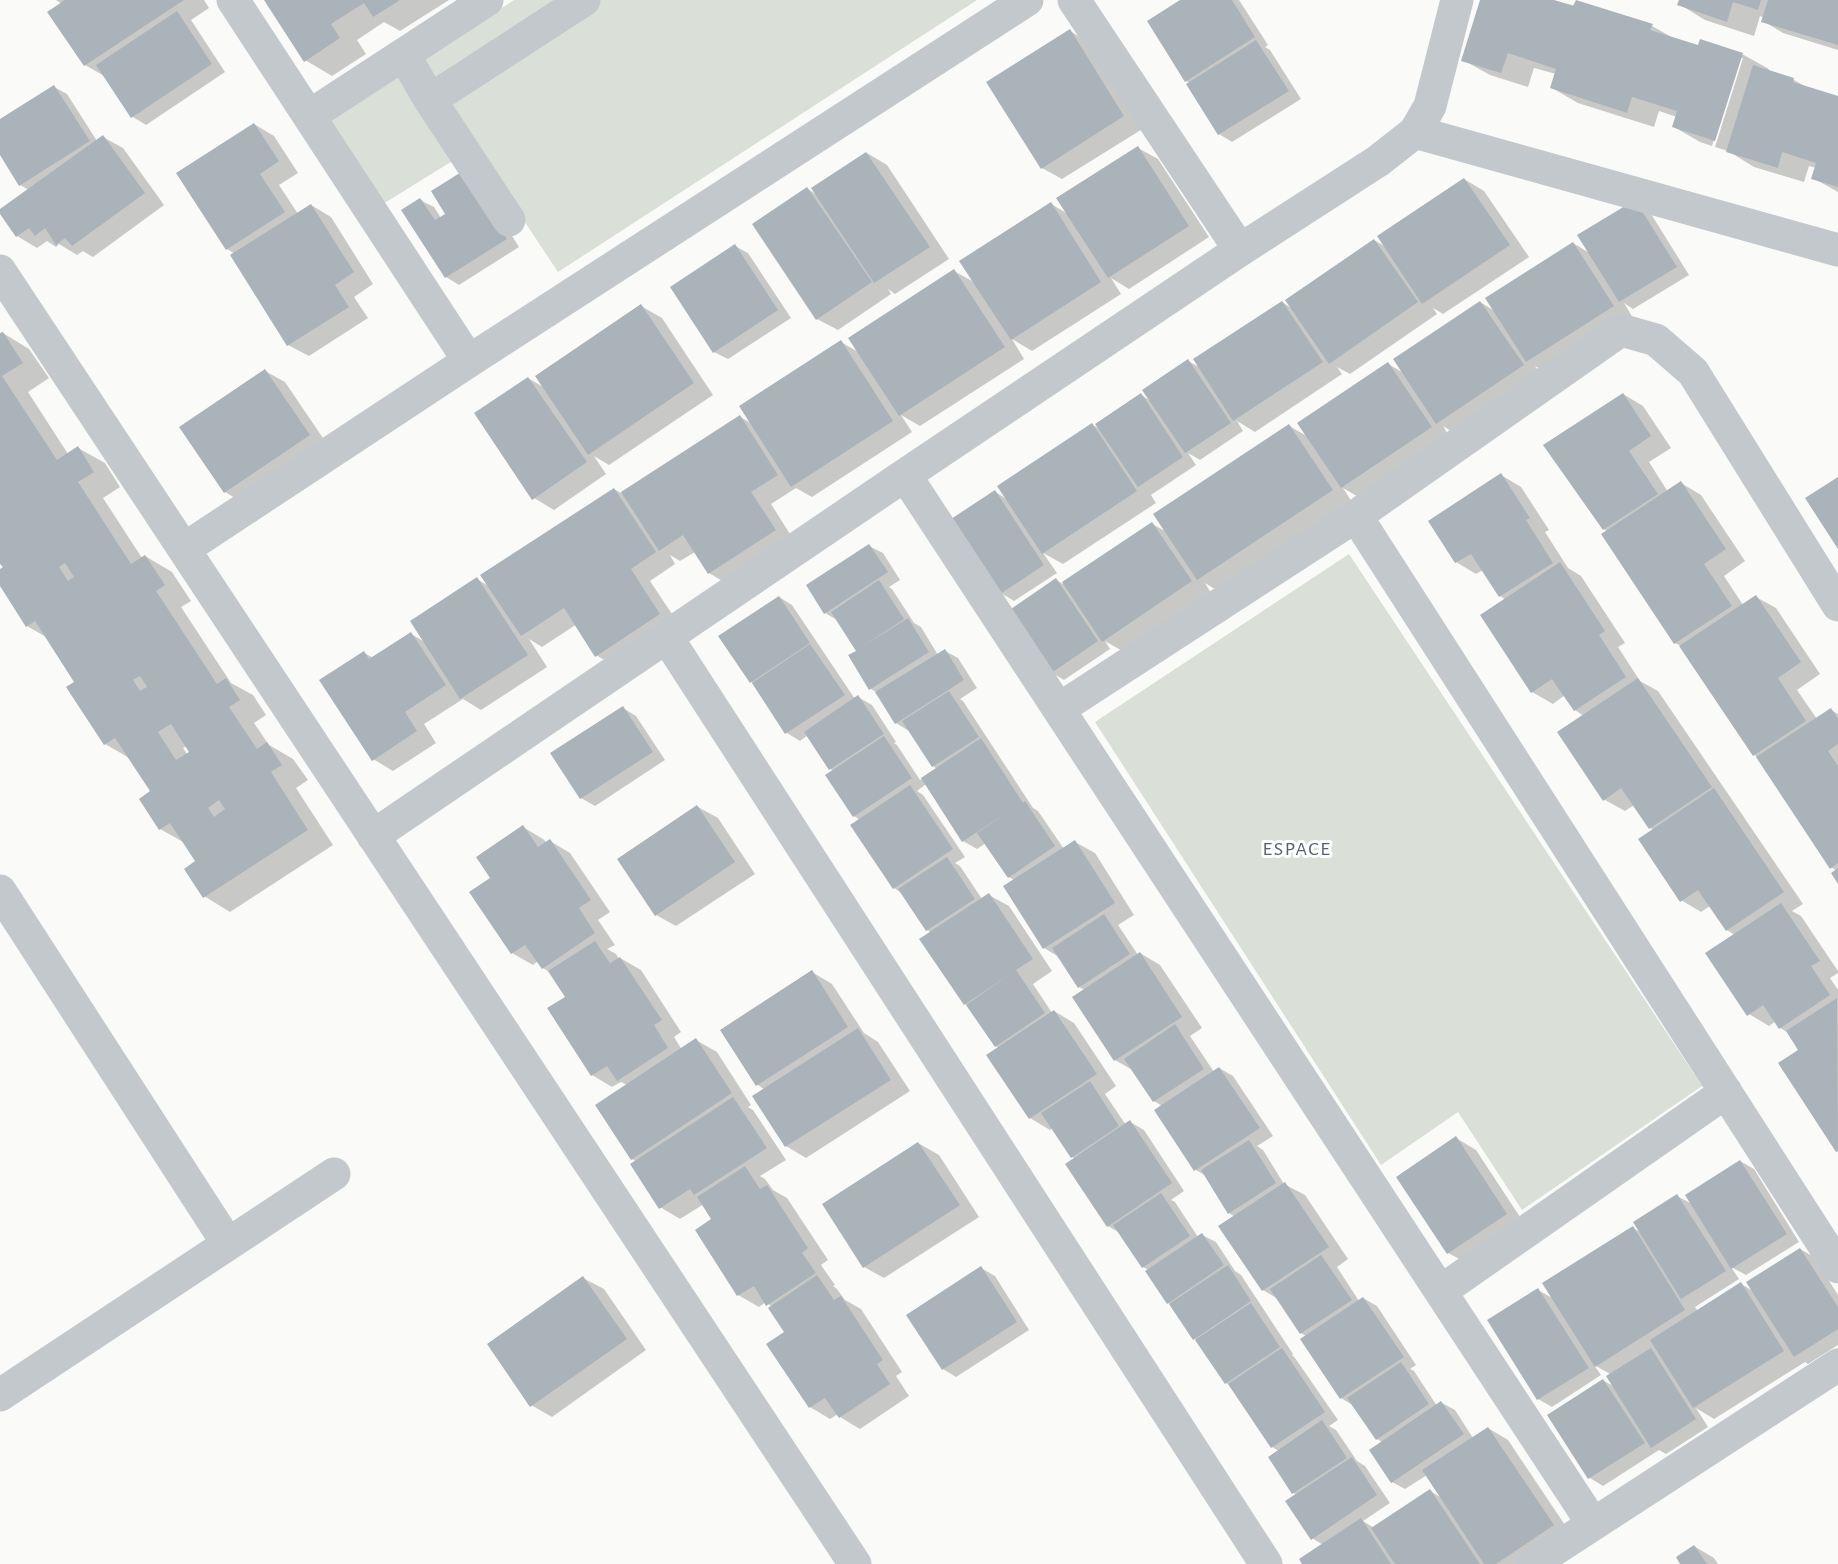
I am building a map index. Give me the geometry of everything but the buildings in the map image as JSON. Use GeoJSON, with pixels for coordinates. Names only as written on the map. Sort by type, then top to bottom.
{"type":"FeatureCollection","features":[{"type":"Feature","properties":{"kind":"street"},"geometry":{"type":"LineString","coordinates":[[233,0],[469,362]]}},
{"type":"Feature","properties":{"kind":"street"},"geometry":{"type":"LineString","coordinates":[[309,116],[487,0]]}},
{"type":"Feature","properties":{"kind":"street"},"geometry":{"type":"LineString","coordinates":[[430,100],[585,0]]}},
{"type":"Feature","properties":{"kind":"street"},"geometry":{"type":"LineString","coordinates":[[184,549],[1027,0]]}},
{"type":"Feature","properties":{"kind":"street"},"geometry":{"type":"LineString","coordinates":[[1074,0],[1240,250]]}},
{"type":"Feature","properties":{"kind":"street"},"geometry":{"type":"LineString","coordinates":[[373,836],[1240,250],[1378,161],[1415,132],[1430,106],[1457,0]]}},
{"type":"Feature","properties":{"kind":"street"},"geometry":{"type":"LineString","coordinates":[[404,55],[430,100],[509,220]]}},
{"type":"Feature","properties":{"kind":"street"},"geometry":{"type":"LineString","coordinates":[[1415,132],[1838,250]]}},
{"type":"Feature","properties":{"kind":"street"},"geometry":{"type":"LineString","coordinates":[[0,271],[855,1564]]}},
{"type":"Feature","properties":{"kind":"street"},"geometry":{"type":"LineString","coordinates":[[1059,709],[1356,516],[1621,330],[1656,340],[1693,372],[1838,605]]}},
{"type":"Feature","properties":{"kind":"street"},"geometry":{"type":"LineString","coordinates":[[905,475],[1593,1524]]}},
{"type":"Feature","properties":{"kind":"street"},"geometry":{"type":"LineString","coordinates":[[1356,516],[1838,1267]]}},
{"type":"Feature","properties":{"kind":"street"},"geometry":{"type":"LineString","coordinates":[[666,636],[1266,1564]]}},
{"type":"Feature","properties":{"kind":"street"},"geometry":{"type":"LineString","coordinates":[[0,891],[228,1244]]}},
{"type":"Feature","properties":{"kind":"street"},"geometry":{"type":"LineString","coordinates":[[1441,1291],[1726,1092]]}},
{"type":"Feature","properties":{"kind":"street"},"geometry":{"type":"LineString","coordinates":[[0,1395],[334,1174]]}},
{"type":"Feature","properties":{"kind":"street"},"geometry":{"type":"LineString","coordinates":[[1533,1564],[1838,1365]]}},
{"type":"Feature","properties":{"kind":"shaded area"},"geometry":{"type":"Polygon","coordinates":[[[514,0],[977,0],[558,272],[475,147],[383,204],[330,120],[514,0]]]}},
{"type":"Feature","properties":{"kind":"shaded area"},"geometry":{"type":"Polygon","coordinates":[[[1349,554],[1702,1086],[1522,1210],[1458,1112],[1381,1165],[1095,722],[1349,554]]]}},
{"type":"Feature","properties":{"kind":"district","name":"ESPACE"},"geometry":{"type":"Point","coordinates":[1297,849]}}]}
